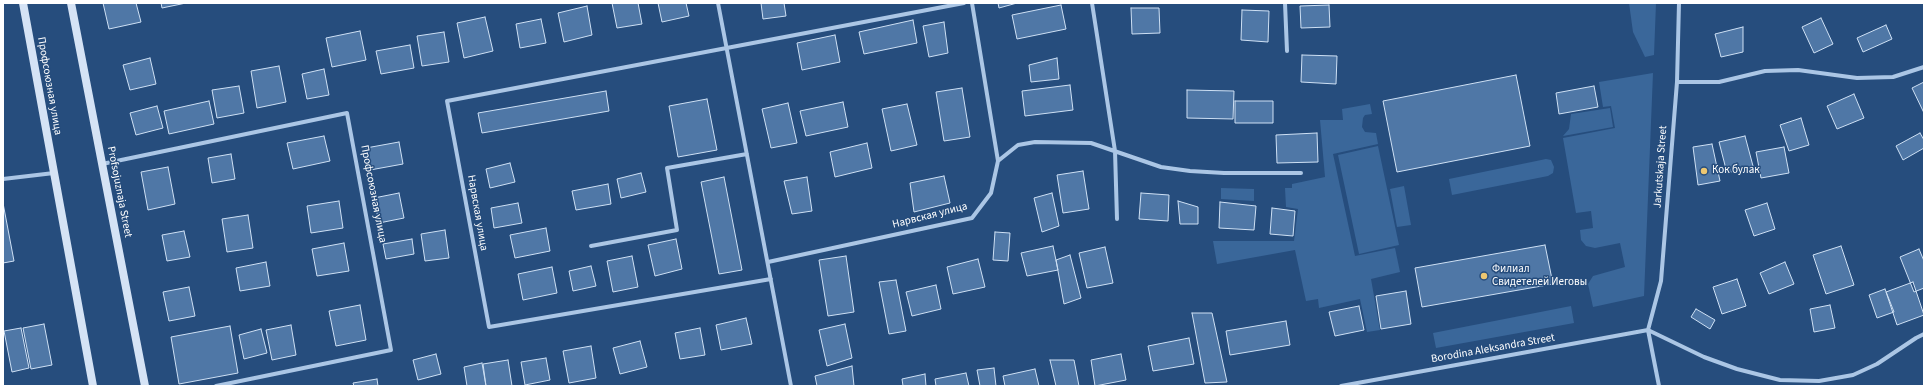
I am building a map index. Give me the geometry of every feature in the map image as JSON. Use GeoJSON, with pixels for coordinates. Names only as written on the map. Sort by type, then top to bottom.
{"type":"FeatureCollection","features":[{"type":"Feature","properties":{"kind":"street","name":"Профсоюзная улица"},"geometry":{"type":"LineString","coordinates":[[23,3],[92,386]]}},
{"type":"Feature","properties":{"kind":"street","name":"Profsojuznaja Street"},"geometry":{"type":"LineString","coordinates":[[71,3],[145,386]]}},
{"type":"Feature","properties":{"kind":"street"},"geometry":{"type":"LineString","coordinates":[[718,3],[791,386]]}},
{"type":"Feature","properties":{"kind":"street","name":"Нарвская улица"},"geometry":{"type":"LineString","coordinates":[[771,279],[489,327],[447,101],[964,3]]}},
{"type":"Feature","properties":{"kind":"street","name":"Нарвская улица"},"geometry":{"type":"LineString","coordinates":[[768,262],[972,218],[991,193],[998,161],[972,3]]}},
{"type":"Feature","properties":{"kind":"street"},"geometry":{"type":"LineString","coordinates":[[1092,3],[1115,151],[1117,219]]}},
{"type":"Feature","properties":{"kind":"street"},"geometry":{"type":"LineString","coordinates":[[1285,3],[1287,51]]}},
{"type":"Feature","properties":{"kind":"street","name":"Jarkutskaja Street"},"geometry":{"type":"LineString","coordinates":[[1648,330],[1661,282],[1676,82],[1679,3]]}},
{"type":"Feature","properties":{"kind":"street"},"geometry":{"type":"LineString","coordinates":[[1676,82],[1719,82],[1765,71],[1778,70],[1798,70],[1856,78],[1893,77],[1924,67]]}},
{"type":"Feature","properties":{"kind":"street","name":"Профсоюзная улица"},"geometry":{"type":"LineString","coordinates":[[102,164],[347,113],[391,350],[216,386]]}},
{"type":"Feature","properties":{"kind":"street"},"geometry":{"type":"LineString","coordinates":[[998,161],[1018,145],[1035,142],[1091,143],[1161,167],[1190,171],[1301,173]]}},
{"type":"Feature","properties":{"kind":"street"},"geometry":{"type":"LineString","coordinates":[[591,246],[677,230],[667,168],[747,154]]}},
{"type":"Feature","properties":{"kind":"street"},"geometry":{"type":"LineString","coordinates":[[3,179],[54,172]]}},
{"type":"Feature","properties":{"kind":"street"},"geometry":{"type":"LineString","coordinates":[[1648,330],[1704,357],[1737,369],[1780,380],[1819,381],[1853,375],[1877,364],[1924,334]]}},
{"type":"Feature","properties":{"kind":"street"},"geometry":{"type":"LineString","coordinates":[[1648,330],[1659,386]]}},
{"type":"Feature","properties":{"kind":"street","name":"Borodina Aleksandra Street"},"geometry":{"type":"LineString","coordinates":[[1341,386],[1648,330]]}},
{"type":"Feature","properties":{"kind":"shaded area"},"geometry":{"type":"Polygon","coordinates":[[[1629,3],[1656,3],[1654,55],[1645,57],[1633,32],[1629,3]]]}},
{"type":"Feature","properties":{"kind":"shaded area"},"geometry":{"type":"Polygon","coordinates":[[[1653,73],[1644,296],[1593,307],[1588,284],[1593,276],[1625,267],[1620,243],[1595,248],[1586,246],[1581,240],[1580,230],[1593,228],[1591,211],[1576,213],[1563,138],[1615,128],[1611,106],[1603,107],[1599,82],[1653,73]]]}},
{"type":"Feature","properties":{"kind":"shaded area"},"geometry":{"type":"Polygon","coordinates":[[[1370,104],[1372,114],[1365,115],[1363,118],[1362,127],[1365,132],[1376,133],[1378,144],[1333,154],[1355,256],[1395,248],[1400,272],[1371,279],[1380,330],[1367,332],[1360,299],[1319,308],[1318,299],[1306,301],[1295,250],[1217,264],[1213,241],[1294,241],[1298,209],[1286,207],[1285,188],[1292,188],[1292,184],[1325,177],[1320,120],[1343,120],[1342,109],[1370,104]]]}},
{"type":"Feature","properties":{"kind":"shaded area"},"geometry":{"type":"Polygon","coordinates":[[[1610,108],[1613,127],[1563,136],[1569,129],[1571,114],[1610,108]]]}},
{"type":"Feature","properties":{"kind":"shaded area"},"geometry":{"type":"Polygon","coordinates":[[[1378,146],[1399,245],[1359,254],[1338,155],[1378,146]]]}},
{"type":"Feature","properties":{"kind":"shaded area"},"geometry":{"type":"Polygon","coordinates":[[[1546,159],[1551,160],[1554,167],[1553,173],[1548,176],[1452,195],[1449,179],[1546,159]]]}},
{"type":"Feature","properties":{"kind":"shaded area"},"geometry":{"type":"Polygon","coordinates":[[[1404,186],[1411,225],[1397,227],[1390,189],[1404,186]]]}},
{"type":"Feature","properties":{"kind":"shaded area"},"geometry":{"type":"Polygon","coordinates":[[[1221,188],[1254,189],[1254,201],[1221,199],[1221,188]]]}},
{"type":"Feature","properties":{"kind":"shaded area"},"geometry":{"type":"Polygon","coordinates":[[[1571,306],[1574,323],[1436,348],[1433,333],[1571,306]]]}},
{"type":"Feature","properties":{"kind":"building"},"geometry":{"type":"Polygon","coordinates":[[[103,3],[136,3],[141,22],[109,29],[103,3]]]}},
{"type":"Feature","properties":{"kind":"building"},"geometry":{"type":"Polygon","coordinates":[[[161,3],[186,3],[162,8],[161,3]]]}},
{"type":"Feature","properties":{"kind":"building"},"geometry":{"type":"Polygon","coordinates":[[[612,3],[638,3],[642,24],[617,28],[612,3]]]}},
{"type":"Feature","properties":{"kind":"building"},"geometry":{"type":"Polygon","coordinates":[[[658,3],[686,3],[689,16],[662,22],[658,3]]]}},
{"type":"Feature","properties":{"kind":"building"},"geometry":{"type":"Polygon","coordinates":[[[761,3],[784,3],[786,16],[763,19],[761,3]]]}},
{"type":"Feature","properties":{"kind":"building"},"geometry":{"type":"Polygon","coordinates":[[[998,3],[1017,3],[999,8],[998,3]]]}},
{"type":"Feature","properties":{"kind":"building"},"geometry":{"type":"Polygon","coordinates":[[[1061,5],[1066,29],[1017,39],[1012,15],[1061,5]]]}},
{"type":"Feature","properties":{"kind":"building"},"geometry":{"type":"Polygon","coordinates":[[[1329,5],[1330,27],[1301,28],[1300,6],[1329,5]]]}},
{"type":"Feature","properties":{"kind":"building"},"geometry":{"type":"Polygon","coordinates":[[[587,6],[592,35],[564,42],[558,13],[587,6]]]}},
{"type":"Feature","properties":{"kind":"building"},"geometry":{"type":"Polygon","coordinates":[[[1131,8],[1159,8],[1160,33],[1132,34],[1131,8]]]}},
{"type":"Feature","properties":{"kind":"building"},"geometry":{"type":"Polygon","coordinates":[[[1242,10],[1269,11],[1268,42],[1241,40],[1242,10]]]}},
{"type":"Feature","properties":{"kind":"building"},"geometry":{"type":"Polygon","coordinates":[[[485,17],[493,51],[464,58],[457,23],[485,17]]]}},
{"type":"Feature","properties":{"kind":"building"},"geometry":{"type":"Polygon","coordinates":[[[1821,18],[1833,44],[1814,53],[1802,27],[1821,18]]]}},
{"type":"Feature","properties":{"kind":"building"},"geometry":{"type":"Polygon","coordinates":[[[541,19],[546,43],[520,48],[516,24],[541,19]]]}},
{"type":"Feature","properties":{"kind":"building"},"geometry":{"type":"Polygon","coordinates":[[[913,20],[917,43],[864,54],[859,32],[913,20]]]}},
{"type":"Feature","properties":{"kind":"building"},"geometry":{"type":"Polygon","coordinates":[[[944,22],[948,53],[929,57],[923,26],[944,22]]]}},
{"type":"Feature","properties":{"kind":"building"},"geometry":{"type":"Polygon","coordinates":[[[1886,25],[1892,39],[1863,52],[1857,38],[1886,25]]]}},
{"type":"Feature","properties":{"kind":"building"},"geometry":{"type":"Polygon","coordinates":[[[1743,27],[1743,52],[1721,57],[1715,34],[1743,27]]]}},
{"type":"Feature","properties":{"kind":"building"},"geometry":{"type":"Polygon","coordinates":[[[360,31],[366,60],[332,67],[326,38],[360,31]]]}},
{"type":"Feature","properties":{"kind":"building"},"geometry":{"type":"Polygon","coordinates":[[[444,32],[449,62],[422,66],[417,36],[444,32]]]}},
{"type":"Feature","properties":{"kind":"building"},"geometry":{"type":"Polygon","coordinates":[[[835,35],[840,62],[802,70],[797,43],[835,35]]]}},
{"type":"Feature","properties":{"kind":"building"},"geometry":{"type":"Polygon","coordinates":[[[410,45],[414,68],[381,74],[376,51],[410,45]]]}},
{"type":"Feature","properties":{"kind":"building"},"geometry":{"type":"Polygon","coordinates":[[[1302,55],[1337,56],[1336,84],[1301,82],[1302,55]]]}},
{"type":"Feature","properties":{"kind":"building"},"geometry":{"type":"Polygon","coordinates":[[[150,58],[156,84],[130,90],[123,65],[150,58]]]}},
{"type":"Feature","properties":{"kind":"building"},"geometry":{"type":"Polygon","coordinates":[[[1057,58],[1059,79],[1031,82],[1029,65],[1057,58]]]}},
{"type":"Feature","properties":{"kind":"building"},"geometry":{"type":"Polygon","coordinates":[[[279,66],[286,102],[257,108],[251,71],[279,66]]]}},
{"type":"Feature","properties":{"kind":"building"},"geometry":{"type":"Polygon","coordinates":[[[324,69],[329,95],[307,99],[302,74],[324,69]]]}},
{"type":"Feature","properties":{"kind":"building"},"geometry":{"type":"Polygon","coordinates":[[[1516,75],[1530,146],[1397,172],[1383,101],[1516,75]]]}},
{"type":"Feature","properties":{"kind":"building"},"geometry":{"type":"Polygon","coordinates":[[[1924,82],[1924,113],[1912,88],[1924,82]]]}},
{"type":"Feature","properties":{"kind":"building"},"geometry":{"type":"Polygon","coordinates":[[[1070,85],[1073,110],[1025,116],[1022,91],[1070,85]]]}},
{"type":"Feature","properties":{"kind":"building"},"geometry":{"type":"Polygon","coordinates":[[[239,86],[244,113],[217,118],[212,90],[239,86]]]}},
{"type":"Feature","properties":{"kind":"building"},"geometry":{"type":"Polygon","coordinates":[[[1594,86],[1598,107],[1559,114],[1556,93],[1594,86]]]}},
{"type":"Feature","properties":{"kind":"building"},"geometry":{"type":"Polygon","coordinates":[[[962,88],[970,137],[944,141],[936,92],[962,88]]]}},
{"type":"Feature","properties":{"kind":"building"},"geometry":{"type":"Polygon","coordinates":[[[1187,90],[1234,91],[1233,119],[1187,118],[1187,90]]]}},
{"type":"Feature","properties":{"kind":"building"},"geometry":{"type":"Polygon","coordinates":[[[606,91],[609,111],[482,133],[478,113],[606,91]]]}},
{"type":"Feature","properties":{"kind":"building"},"geometry":{"type":"Polygon","coordinates":[[[1854,94],[1864,118],[1837,129],[1827,106],[1854,94]]]}},
{"type":"Feature","properties":{"kind":"building"},"geometry":{"type":"Polygon","coordinates":[[[707,99],[717,150],[678,157],[669,106],[707,99]]]}},
{"type":"Feature","properties":{"kind":"building"},"geometry":{"type":"Polygon","coordinates":[[[209,101],[214,124],[169,134],[164,111],[209,101]]]}},
{"type":"Feature","properties":{"kind":"building"},"geometry":{"type":"Polygon","coordinates":[[[1235,101],[1273,101],[1273,123],[1235,123],[1235,101]]]}},
{"type":"Feature","properties":{"kind":"building"},"geometry":{"type":"Polygon","coordinates":[[[843,102],[848,127],[806,136],[800,111],[843,102]]]}},
{"type":"Feature","properties":{"kind":"building"},"geometry":{"type":"Polygon","coordinates":[[[788,103],[797,143],[771,148],[762,109],[788,103]]]}},
{"type":"Feature","properties":{"kind":"building"},"geometry":{"type":"Polygon","coordinates":[[[907,104],[917,145],[891,151],[882,109],[907,104]]]}},
{"type":"Feature","properties":{"kind":"building"},"geometry":{"type":"Polygon","coordinates":[[[157,106],[163,128],[136,135],[130,113],[157,106]]]}},
{"type":"Feature","properties":{"kind":"building"},"geometry":{"type":"Polygon","coordinates":[[[1801,118],[1809,145],[1789,151],[1780,125],[1801,118]]]}},
{"type":"Feature","properties":{"kind":"building"},"geometry":{"type":"Polygon","coordinates":[[[1317,133],[1318,162],[1277,163],[1276,135],[1317,133]]]}},
{"type":"Feature","properties":{"kind":"building"},"geometry":{"type":"Polygon","coordinates":[[[1920,133],[1924,140],[1924,148],[1903,160],[1896,146],[1920,133]]]}},
{"type":"Feature","properties":{"kind":"building"},"geometry":{"type":"Polygon","coordinates":[[[324,136],[330,161],[293,169],[287,143],[324,136]]]}},
{"type":"Feature","properties":{"kind":"building"},"geometry":{"type":"Polygon","coordinates":[[[1745,136],[1753,166],[1727,173],[1719,142],[1745,136]]]}},
{"type":"Feature","properties":{"kind":"building"},"geometry":{"type":"Polygon","coordinates":[[[399,142],[403,164],[370,170],[366,148],[399,142]]]}},
{"type":"Feature","properties":{"kind":"building"},"geometry":{"type":"Polygon","coordinates":[[[867,143],[872,168],[835,177],[830,152],[867,143]]]}},
{"type":"Feature","properties":{"kind":"building"},"geometry":{"type":"Polygon","coordinates":[[[1712,144],[1720,181],[1698,185],[1693,147],[1712,144]]]}},
{"type":"Feature","properties":{"kind":"building"},"geometry":{"type":"Polygon","coordinates":[[[1784,147],[1789,173],[1761,178],[1756,152],[1784,147]]]}},
{"type":"Feature","properties":{"kind":"building"},"geometry":{"type":"Polygon","coordinates":[[[231,154],[235,179],[212,183],[208,158],[231,154]]]}},
{"type":"Feature","properties":{"kind":"building"},"geometry":{"type":"Polygon","coordinates":[[[510,163],[515,182],[490,188],[486,169],[510,163]]]}},
{"type":"Feature","properties":{"kind":"building"},"geometry":{"type":"Polygon","coordinates":[[[168,167],[175,204],[148,210],[141,172],[168,167]]]}},
{"type":"Feature","properties":{"kind":"building"},"geometry":{"type":"Polygon","coordinates":[[[1083,171],[1089,209],[1063,213],[1057,175],[1083,171]]]}},
{"type":"Feature","properties":{"kind":"building"},"geometry":{"type":"Polygon","coordinates":[[[641,173],[646,192],[621,198],[617,179],[641,173]]]}},
{"type":"Feature","properties":{"kind":"building"},"geometry":{"type":"Polygon","coordinates":[[[944,176],[950,203],[914,212],[910,183],[944,176]]]}},
{"type":"Feature","properties":{"kind":"building"},"geometry":{"type":"Polygon","coordinates":[[[724,177],[742,270],[719,274],[701,182],[724,177]]]}},
{"type":"Feature","properties":{"kind":"building"},"geometry":{"type":"Polygon","coordinates":[[[807,177],[812,211],[792,214],[784,181],[807,177]]]}},
{"type":"Feature","properties":{"kind":"building"},"geometry":{"type":"Polygon","coordinates":[[[608,184],[611,204],[576,210],[572,191],[608,184]]]}},
{"type":"Feature","properties":{"kind":"building"},"geometry":{"type":"Polygon","coordinates":[[[399,193],[404,218],[379,223],[374,198],[399,193]]]}},
{"type":"Feature","properties":{"kind":"building"},"geometry":{"type":"Polygon","coordinates":[[[1052,193],[1059,226],[1042,232],[1034,198],[1052,193]]]}},
{"type":"Feature","properties":{"kind":"building"},"geometry":{"type":"Polygon","coordinates":[[[1141,193],[1169,195],[1168,221],[1139,219],[1141,193]]]}},
{"type":"Feature","properties":{"kind":"building"},"geometry":{"type":"Polygon","coordinates":[[[339,201],[343,228],[311,233],[307,206],[339,201]]]}},
{"type":"Feature","properties":{"kind":"building"},"geometry":{"type":"Polygon","coordinates":[[[1178,201],[1198,207],[1198,224],[1180,224],[1178,201]]]}},
{"type":"Feature","properties":{"kind":"building"},"geometry":{"type":"Polygon","coordinates":[[[1220,202],[1256,206],[1254,230],[1219,228],[1220,202]]]}},
{"type":"Feature","properties":{"kind":"building"},"geometry":{"type":"Polygon","coordinates":[[[3,203],[14,261],[3,263],[3,203]]]}},
{"type":"Feature","properties":{"kind":"building"},"geometry":{"type":"Polygon","coordinates":[[[518,203],[522,223],[494,228],[491,208],[518,203]]]}},
{"type":"Feature","properties":{"kind":"building"},"geometry":{"type":"Polygon","coordinates":[[[1767,203],[1775,229],[1754,236],[1745,210],[1767,203]]]}},
{"type":"Feature","properties":{"kind":"building"},"geometry":{"type":"Polygon","coordinates":[[[1272,208],[1295,211],[1293,236],[1270,234],[1272,208]]]}},
{"type":"Feature","properties":{"kind":"building"},"geometry":{"type":"Polygon","coordinates":[[[248,215],[253,248],[227,252],[222,219],[248,215]]]}},
{"type":"Feature","properties":{"kind":"building"},"geometry":{"type":"Polygon","coordinates":[[[546,228],[550,251],[515,258],[510,235],[546,228]]]}},
{"type":"Feature","properties":{"kind":"building"},"geometry":{"type":"Polygon","coordinates":[[[445,230],[449,258],[425,261],[421,234],[445,230]]]}},
{"type":"Feature","properties":{"kind":"building"},"geometry":{"type":"Polygon","coordinates":[[[184,231],[190,257],[167,261],[162,235],[184,231]]]}},
{"type":"Feature","properties":{"kind":"building"},"geometry":{"type":"Polygon","coordinates":[[[995,232],[1010,233],[1008,261],[993,260],[995,232]]]}},
{"type":"Feature","properties":{"kind":"building"},"geometry":{"type":"Polygon","coordinates":[[[412,239],[414,254],[386,259],[383,244],[412,239]]]}},
{"type":"Feature","properties":{"kind":"building"},"geometry":{"type":"Polygon","coordinates":[[[676,239],[682,269],[655,276],[648,245],[676,239]]]}},
{"type":"Feature","properties":{"kind":"building"},"geometry":{"type":"Polygon","coordinates":[[[344,243],[349,271],[317,276],[312,249],[344,243]]]}},
{"type":"Feature","properties":{"kind":"building","name":"Филиал Свидетелей Иеговы"},"geometry":{"type":"Polygon","coordinates":[[[1545,245],[1553,284],[1422,307],[1415,268],[1545,245]]]}},
{"type":"Feature","properties":{"kind":"building"},"geometry":{"type":"Polygon","coordinates":[[[1053,246],[1058,270],[1027,276],[1021,253],[1053,246]]]}},
{"type":"Feature","properties":{"kind":"building"},"geometry":{"type":"Polygon","coordinates":[[[1841,246],[1854,285],[1826,294],[1813,255],[1841,246]]]}},
{"type":"Feature","properties":{"kind":"building"},"geometry":{"type":"Polygon","coordinates":[[[1105,247],[1113,283],[1087,288],[1079,253],[1105,247]]]}},
{"type":"Feature","properties":{"kind":"building"},"geometry":{"type":"Polygon","coordinates":[[[1919,249],[1924,261],[1924,288],[1914,292],[1900,257],[1919,249]]]}},
{"type":"Feature","properties":{"kind":"building"},"geometry":{"type":"Polygon","coordinates":[[[1070,255],[1081,298],[1064,304],[1056,260],[1070,255]]]}},
{"type":"Feature","properties":{"kind":"building"},"geometry":{"type":"Polygon","coordinates":[[[632,256],[638,287],[613,292],[607,261],[632,256]]]}},
{"type":"Feature","properties":{"kind":"building"},"geometry":{"type":"Polygon","coordinates":[[[846,256],[854,312],[828,316],[819,260],[846,256]]]}},
{"type":"Feature","properties":{"kind":"building"},"geometry":{"type":"Polygon","coordinates":[[[978,259],[985,287],[953,294],[947,267],[978,259]]]}},
{"type":"Feature","properties":{"kind":"building"},"geometry":{"type":"Polygon","coordinates":[[[266,262],[270,286],[240,291],[236,268],[266,262]]]}},
{"type":"Feature","properties":{"kind":"building"},"geometry":{"type":"Polygon","coordinates":[[[1785,262],[1794,284],[1769,294],[1760,273],[1785,262]]]}},
{"type":"Feature","properties":{"kind":"building"},"geometry":{"type":"Polygon","coordinates":[[[591,266],[596,286],[573,291],[569,271],[591,266]]]}},
{"type":"Feature","properties":{"kind":"building"},"geometry":{"type":"Polygon","coordinates":[[[552,267],[557,293],[523,300],[518,274],[552,267]]]}},
{"type":"Feature","properties":{"kind":"building"},"geometry":{"type":"Polygon","coordinates":[[[1737,279],[1746,306],[1722,314],[1713,287],[1737,279]]]}},
{"type":"Feature","properties":{"kind":"building"},"geometry":{"type":"Polygon","coordinates":[[[896,280],[906,331],[889,334],[879,282],[896,280]]]}},
{"type":"Feature","properties":{"kind":"building"},"geometry":{"type":"Polygon","coordinates":[[[1913,282],[1924,315],[1897,325],[1886,292],[1913,282]]]}},
{"type":"Feature","properties":{"kind":"building"},"geometry":{"type":"Polygon","coordinates":[[[936,285],[941,309],[912,316],[906,292],[936,285]]]}},
{"type":"Feature","properties":{"kind":"building"},"geometry":{"type":"Polygon","coordinates":[[[189,287],[195,316],[169,321],[163,292],[189,287]]]}},
{"type":"Feature","properties":{"kind":"building"},"geometry":{"type":"Polygon","coordinates":[[[1885,289],[1894,312],[1877,318],[1869,295],[1885,289]]]}},
{"type":"Feature","properties":{"kind":"building"},"geometry":{"type":"Polygon","coordinates":[[[1406,291],[1411,324],[1381,329],[1376,296],[1406,291]]]}},
{"type":"Feature","properties":{"kind":"building"},"geometry":{"type":"Polygon","coordinates":[[[360,305],[366,340],[336,346],[329,311],[360,305]]]}},
{"type":"Feature","properties":{"kind":"building"},"geometry":{"type":"Polygon","coordinates":[[[1830,305],[1835,328],[1814,332],[1810,309],[1830,305]]]}},
{"type":"Feature","properties":{"kind":"building"},"geometry":{"type":"Polygon","coordinates":[[[1359,306],[1364,330],[1335,336],[1329,312],[1359,306]]]}},
{"type":"Feature","properties":{"kind":"building"},"geometry":{"type":"Polygon","coordinates":[[[1696,309],[1715,320],[1710,329],[1691,317],[1696,309]]]}},
{"type":"Feature","properties":{"kind":"building"},"geometry":{"type":"Polygon","coordinates":[[[1192,313],[1212,313],[1227,382],[1205,383],[1192,313]]]}},
{"type":"Feature","properties":{"kind":"building"},"geometry":{"type":"Polygon","coordinates":[[[746,318],[752,344],[721,350],[716,325],[746,318]]]}},
{"type":"Feature","properties":{"kind":"building"},"geometry":{"type":"Polygon","coordinates":[[[1286,321],[1290,345],[1230,355],[1226,331],[1286,321]]]}},
{"type":"Feature","properties":{"kind":"building"},"geometry":{"type":"Polygon","coordinates":[[[44,324],[52,365],[31,369],[23,328],[44,324]]]}},
{"type":"Feature","properties":{"kind":"building"},"geometry":{"type":"Polygon","coordinates":[[[845,324],[852,358],[827,366],[819,330],[845,324]]]}},
{"type":"Feature","properties":{"kind":"building"},"geometry":{"type":"Polygon","coordinates":[[[291,325],[296,355],[272,360],[266,330],[291,325]]]}},
{"type":"Feature","properties":{"kind":"building"},"geometry":{"type":"Polygon","coordinates":[[[230,326],[238,373],[179,384],[171,337],[230,326]]]}},
{"type":"Feature","properties":{"kind":"building"},"geometry":{"type":"Polygon","coordinates":[[[21,328],[29,368],[12,372],[4,331],[21,328]]]}},
{"type":"Feature","properties":{"kind":"building"},"geometry":{"type":"Polygon","coordinates":[[[700,328],[705,355],[680,359],[675,333],[700,328]]]}},
{"type":"Feature","properties":{"kind":"building"},"geometry":{"type":"Polygon","coordinates":[[[261,329],[267,353],[244,359],[239,335],[261,329]]]}},
{"type":"Feature","properties":{"kind":"building"},"geometry":{"type":"Polygon","coordinates":[[[1189,338],[1194,364],[1153,371],[1148,346],[1189,338]]]}},
{"type":"Feature","properties":{"kind":"building"},"geometry":{"type":"Polygon","coordinates":[[[640,341],[647,367],[620,374],[613,348],[640,341]]]}},
{"type":"Feature","properties":{"kind":"building"},"geometry":{"type":"Polygon","coordinates":[[[591,346],[596,378],[569,383],[563,351],[591,346]]]}},
{"type":"Feature","properties":{"kind":"building"},"geometry":{"type":"Polygon","coordinates":[[[436,354],[441,374],[418,380],[413,360],[436,354]]]}},
{"type":"Feature","properties":{"kind":"building"},"geometry":{"type":"Polygon","coordinates":[[[1121,354],[1126,380],[1095,386],[1091,360],[1121,354]]]}},
{"type":"Feature","properties":{"kind":"building"},"geometry":{"type":"Polygon","coordinates":[[[546,358],[550,380],[525,385],[521,362],[546,358]]]}},
{"type":"Feature","properties":{"kind":"building"},"geometry":{"type":"Polygon","coordinates":[[[508,360],[512,386],[486,386],[483,364],[508,360]]]}},
{"type":"Feature","properties":{"kind":"building"},"geometry":{"type":"Polygon","coordinates":[[[1050,360],[1074,360],[1079,386],[1056,386],[1050,360]]]}},
{"type":"Feature","properties":{"kind":"building"},"geometry":{"type":"Polygon","coordinates":[[[482,363],[486,386],[467,386],[464,367],[482,363]]]}},
{"type":"Feature","properties":{"kind":"building"},"geometry":{"type":"Polygon","coordinates":[[[852,366],[854,386],[817,386],[815,376],[852,366]]]}},
{"type":"Feature","properties":{"kind":"building"},"geometry":{"type":"Polygon","coordinates":[[[994,368],[996,386],[980,386],[977,370],[994,368]]]}},
{"type":"Feature","properties":{"kind":"building"},"geometry":{"type":"Polygon","coordinates":[[[1035,369],[1039,386],[1005,386],[1003,376],[1035,369]]]}},
{"type":"Feature","properties":{"kind":"building"},"geometry":{"type":"Polygon","coordinates":[[[966,373],[969,386],[936,386],[935,379],[966,373]]]}},
{"type":"Feature","properties":{"kind":"building"},"geometry":{"type":"Polygon","coordinates":[[[925,374],[926,386],[903,386],[902,379],[925,374]]]}},
{"type":"Feature","properties":{"kind":"building"},"geometry":{"type":"Polygon","coordinates":[[[377,379],[378,386],[354,386],[353,383],[377,379]]]}},
{"type":"Feature","properties":{"kind":"place","name":"Кок булак"},"geometry":{"type":"Point","coordinates":[1704,171]}},
{"type":"Feature","properties":{"kind":"place","name":"Филиал Свидетелей Иеговы"},"geometry":{"type":"Point","coordinates":[1484,276]}}]}
